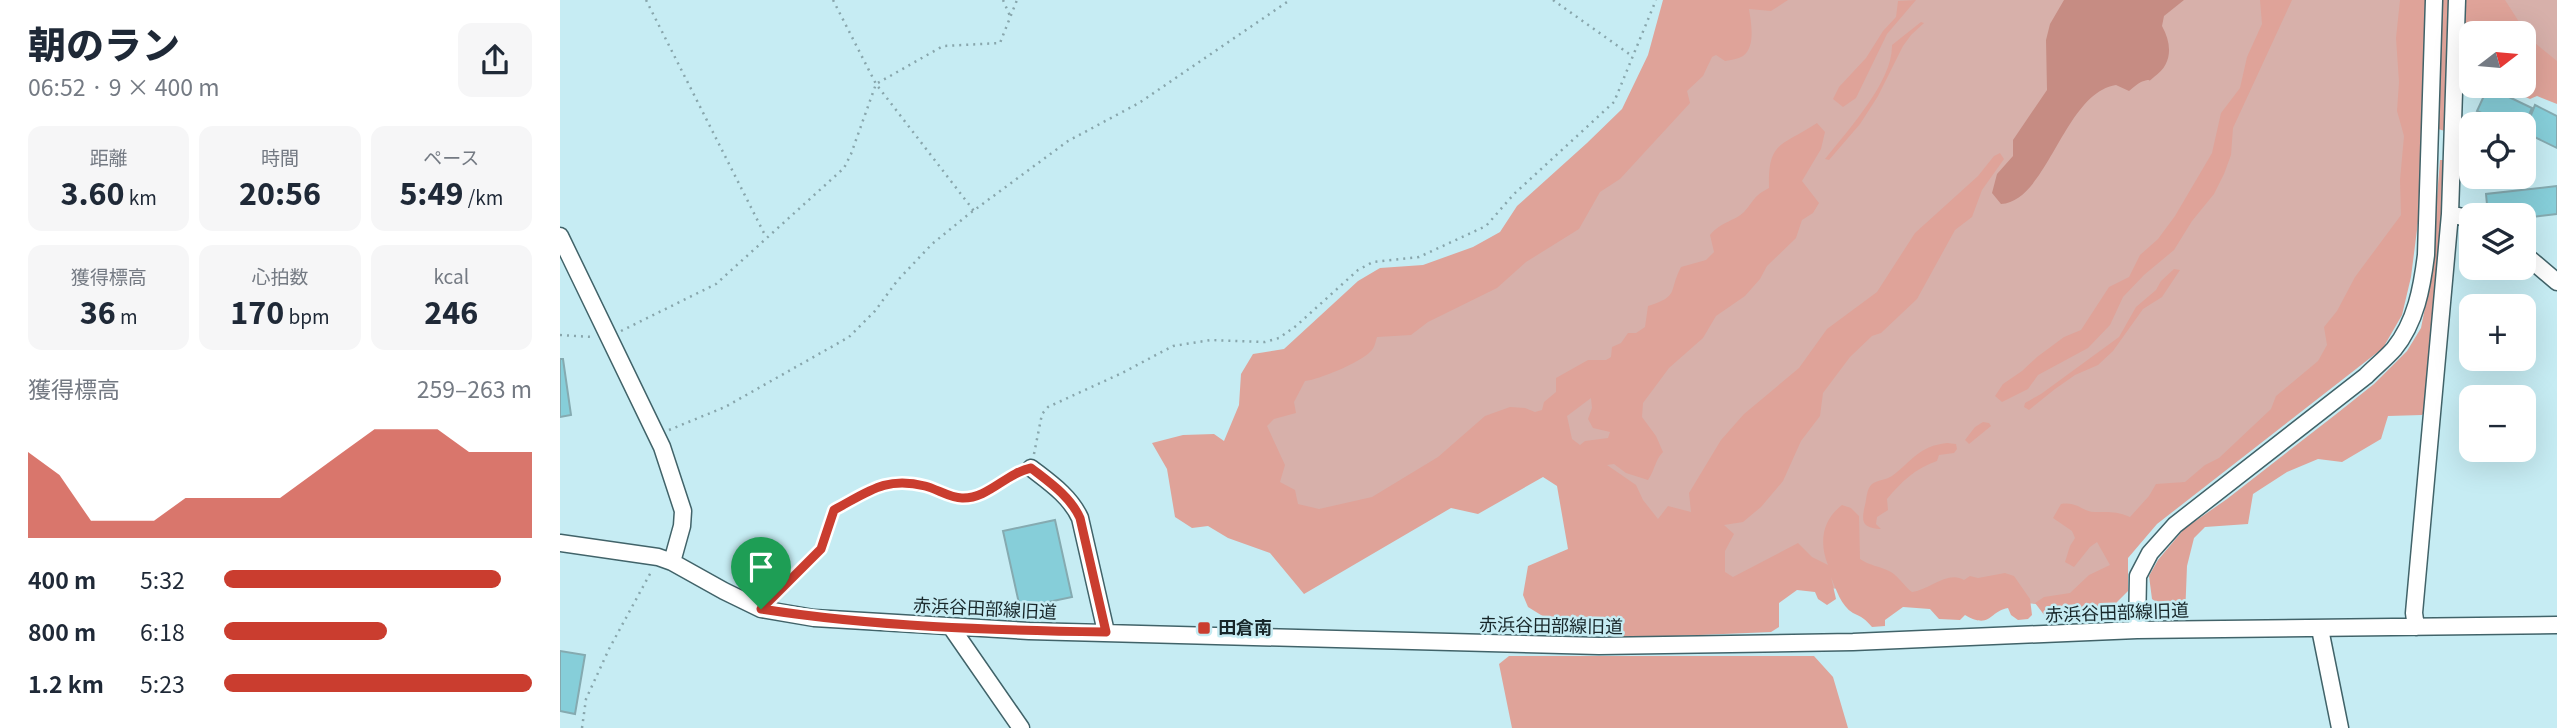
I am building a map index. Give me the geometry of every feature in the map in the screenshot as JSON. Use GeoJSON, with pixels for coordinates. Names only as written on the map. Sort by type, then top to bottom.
{"type":"FeatureCollection","features":[{"type":"Feature","properties":{"kind":"street"},"geometry":{"type":"LineString","coordinates":[[2137,630],[2138,576],[2150,553],[2175,525],[2365,376],[2394,349],[2406,330],[2421,294],[2427,255],[2434,0]]}},
{"type":"Feature","properties":{"kind":"street"},"geometry":{"type":"LineString","coordinates":[[2416,627],[2414,613],[2450,214],[2457,0]]}},
{"type":"Feature","properties":{"kind":"street"},"geometry":{"type":"LineString","coordinates":[[2450,214],[2459,216]]}},
{"type":"Feature","properties":{"kind":"street"},"geometry":{"type":"LineString","coordinates":[[560,236],[662,447],[683,511],[682,526],[665,559]]}},
{"type":"Feature","properties":{"kind":"street"},"geometry":{"type":"LineString","coordinates":[[2536,264],[2557,282]]}},
{"type":"Feature","properties":{"kind":"street"},"geometry":{"type":"LineString","coordinates":[[1031,468],[1075,507],[1080,518],[1106,632]]}},
{"type":"Feature","properties":{"kind":"street","name":"赤浜谷田部線旧道"},"geometry":{"type":"LineString","coordinates":[[560,544],[665,559],[761,609],[814,618],[951,627],[1340,641],[1612,646],[1828,643],[2137,630],[2557,625]]}},
{"type":"Feature","properties":{"kind":"street"},"geometry":{"type":"LineString","coordinates":[[951,627],[1021,728]]}},
{"type":"Feature","properties":{"kind":"street"},"geometry":{"type":"LineString","coordinates":[[2320,629],[2340,728]]}},
{"type":"Feature","properties":{"kind":"path"},"geometry":{"type":"LineString","coordinates":[[646,0],[766,237]]}},
{"type":"Feature","properties":{"kind":"path"},"geometry":{"type":"LineString","coordinates":[[833,0],[876,84],[974,211]]}},
{"type":"Feature","properties":{"kind":"path"},"geometry":{"type":"LineString","coordinates":[[1003,0],[1010,16]]}},
{"type":"Feature","properties":{"kind":"path"},"geometry":{"type":"LineString","coordinates":[[560,335],[608,338],[716,284],[844,168],[876,84],[943,46],[1000,43],[1017,0]]}},
{"type":"Feature","properties":{"kind":"path"},"geometry":{"type":"LineString","coordinates":[[656,435],[725,407],[849,337],[932,244],[974,211],[1068,141],[1139,103],[1290,0]]}},
{"type":"Feature","properties":{"kind":"path"},"geometry":{"type":"LineString","coordinates":[[1553,0],[1632,56]]}},
{"type":"Feature","properties":{"kind":"path"},"geometry":{"type":"LineString","coordinates":[[761,609],[821,549],[834,510],[878,486],[890,482],[924,486],[961,498],[981,494],[1020,470],[1031,468],[1042,414],[1048,407],[1173,346],[1211,340],[1265,342],[1279,338],[1358,270],[1373,262],[1419,257],[1486,226],[1514,194],[1614,102],[1656,0]]}},
{"type":"Feature","properties":{"kind":"path"},"geometry":{"type":"LineString","coordinates":[[582,728],[586,699],[609,649],[665,559]]}},
{"type":"Feature","properties":{"kind":"shaded area"},"geometry":{"type":"Polygon","coordinates":[[[1663,0],[1788,0],[1771,11],[1749,9],[1752,34],[1747,52],[1739,58],[1725,61],[1716,55],[1712,57],[1703,76],[1687,91],[1690,103],[1620,179],[1600,192],[1579,229],[1526,262],[1497,288],[1428,322],[1411,335],[1377,337],[1372,350],[1358,361],[1305,381],[1294,402],[1296,413],[1274,419],[1267,426],[1285,465],[1280,482],[1295,490],[1298,504],[1319,509],[1372,497],[1438,457],[1485,416],[1510,407],[1535,412],[1542,410],[1544,402],[1556,392],[1556,378],[1588,360],[1606,360],[1611,357],[1612,347],[1621,343],[1628,333],[1636,333],[1645,327],[1648,306],[1669,296],[1681,267],[1706,260],[1714,252],[1710,235],[1744,212],[1757,196],[1769,188],[1771,161],[1779,146],[1817,123],[1825,132],[1821,149],[1802,181],[1819,203],[1813,213],[1802,220],[1796,238],[1767,266],[1745,296],[1716,316],[1703,338],[1669,368],[1643,403],[1642,417],[1656,436],[1663,452],[1648,480],[1626,473],[1614,464],[1607,465],[1636,485],[1643,500],[1658,519],[1668,506],[1691,512],[1689,493],[1721,440],[1744,414],[1799,368],[1827,329],[1877,292],[1915,233],[2000,153],[2004,159],[1982,190],[1972,217],[1955,230],[1917,299],[1881,333],[1872,336],[1850,357],[1823,393],[1820,416],[1801,441],[1783,481],[1761,507],[1743,522],[1724,525],[1734,534],[1725,551],[1725,572],[1733,577],[1798,543],[1812,557],[1828,565],[1824,532],[1830,518],[1842,505],[1851,508],[1859,516],[1860,559],[1891,572],[1912,592],[1952,577],[1964,580],[1970,576],[1978,578],[2005,573],[2014,576],[2030,599],[2032,615],[2028,619],[2018,620],[2011,615],[2008,608],[1980,621],[1965,615],[1960,620],[1939,619],[1930,609],[1903,607],[1885,620],[1885,626],[1872,627],[1845,606],[1831,577],[1836,599],[1827,605],[1818,599],[1815,592],[1797,590],[1779,603],[1779,627],[1771,632],[1628,638],[1567,631],[1528,607],[1523,595],[1528,566],[1568,549],[1557,486],[1543,477],[1478,514],[1451,508],[1304,594],[1270,553],[1228,538],[1208,526],[1192,528],[1175,517],[1167,469],[1152,443],[1183,435],[1214,434],[1224,441],[1239,405],[1241,374],[1253,354],[1284,349],[1358,281],[1380,268],[1423,265],[1473,247],[1500,232],[1517,206],[1622,109],[1648,55],[1663,0]],[[1591,398],[1567,416],[1572,439],[1580,445],[1585,441],[1608,438],[1610,432],[1593,428],[1588,419],[1592,408],[1591,398]]]}},
{"type":"Feature","properties":{"kind":"shaded area"},"geometry":{"type":"Polygon","coordinates":[[[1715,0],[2557,0],[2557,99],[2536,57],[2536,21],[2459,21],[2459,35],[2422,42],[2414,220],[2376,340],[2123,545],[2118,585],[2076,607],[1721,580],[1537,453],[1285,549],[1236,433],[1289,361],[1496,248],[1626,113],[1715,0]]]}},
{"type":"Feature","properties":{"kind":"shaded area"},"geometry":{"type":"Polygon","coordinates":[[[1916,0],[1887,34],[1856,98],[1843,107],[1833,99],[1839,87],[1866,58],[1883,31],[1896,17],[1898,1],[1916,0]]]}},
{"type":"Feature","properties":{"kind":"shaded area"},"geometry":{"type":"Polygon","coordinates":[[[2064,0],[2184,0],[2164,16],[2162,26],[2168,40],[2169,53],[2160,72],[2150,81],[2140,83],[2129,91],[2116,85],[2098,92],[2069,125],[2031,185],[2017,198],[2001,204],[1992,193],[1997,174],[2013,156],[2013,140],[2047,90],[2046,40],[2050,24],[2064,0]]]}},
{"type":"Feature","properties":{"kind":"shaded area"},"geometry":{"type":"Polygon","coordinates":[[[2260,0],[2292,0],[2233,128],[2231,155],[2214,194],[2192,221],[2174,250],[2123,297],[2110,325],[2088,348],[2038,375],[2028,389],[2002,402],[1995,396],[2003,384],[2064,337],[2081,330],[2109,287],[2129,277],[2140,255],[2158,239],[2175,216],[2212,153],[2221,113],[2240,88],[2247,57],[2262,24],[2260,0]]]}},
{"type":"Feature","properties":{"kind":"shaded area"},"geometry":{"type":"Polygon","coordinates":[[[2400,0],[2426,0],[2419,214],[2411,277],[2402,315],[2383,348],[2157,524],[2128,558],[2128,591],[2115,604],[2096,615],[2045,616],[2035,603],[2044,597],[2070,593],[2089,575],[2110,565],[2097,542],[2074,567],[2065,562],[2075,538],[2072,531],[2053,518],[2061,504],[2072,504],[2091,512],[2116,513],[2130,517],[2156,484],[2185,482],[2205,465],[2219,458],[2271,409],[2276,396],[2318,361],[2327,345],[2324,327],[2337,311],[2355,277],[2401,215],[2400,180],[2404,136],[2397,111],[2399,82],[2396,38],[2400,0]]]}},
{"type":"Feature","properties":{"kind":"shaded area"},"geometry":{"type":"Polygon","coordinates":[[[2441,0],[2505,0],[2518,21],[2459,21],[2461,108],[2445,131],[2438,129],[2441,0]]]}},
{"type":"Feature","properties":{"kind":"shaded area"},"geometry":{"type":"Polygon","coordinates":[[[1921,22],[1924,23],[1903,46],[1878,96],[1860,124],[1829,160],[1825,159],[1868,105],[1885,74],[1892,45],[1921,22]]]}},
{"type":"Feature","properties":{"kind":"shaded area"},"geometry":{"type":"Polygon","coordinates":[[[2536,44],[2557,61],[2557,104],[2537,96],[2536,44]]]}},
{"type":"Feature","properties":{"kind":"shaded area"},"geometry":{"type":"Polygon","coordinates":[[[2440,160],[2444,160],[2446,200],[2428,406],[2422,415],[2388,416],[2381,439],[2342,462],[2318,459],[2287,472],[2253,494],[2248,524],[2205,527],[2194,538],[2187,566],[2185,617],[2176,616],[2152,599],[2149,576],[2158,560],[2184,529],[2227,499],[2374,384],[2407,351],[2421,328],[2430,282],[2440,160]]]}},
{"type":"Feature","properties":{"kind":"shaded area"},"geometry":{"type":"Polygon","coordinates":[[[2174,269],[2180,270],[2162,297],[2143,309],[2113,351],[2098,365],[2075,375],[2029,410],[2024,407],[2025,403],[2119,337],[2136,307],[2156,290],[2174,269]]]}},
{"type":"Feature","properties":{"kind":"shaded area"},"geometry":{"type":"Polygon","coordinates":[[[1983,422],[1991,426],[1969,444],[1965,440],[1975,427],[1983,422]]]}},
{"type":"Feature","properties":{"kind":"shaded area"},"geometry":{"type":"Polygon","coordinates":[[[1956,444],[1954,453],[1939,455],[1937,461],[1909,476],[1887,499],[1888,510],[1877,517],[1876,524],[1881,529],[1864,523],[1868,491],[1872,484],[1892,476],[1929,447],[1956,444]]]}},
{"type":"Feature","properties":{"kind":"shaded area"},"geometry":{"type":"Polygon","coordinates":[[[1509,656],[1814,656],[1833,677],[1848,728],[1512,728],[1499,664],[1509,656]]]}},
{"type":"Feature","properties":{"kind":"building"},"geometry":{"type":"Polygon","coordinates":[[[2483,98],[2511,98],[2532,108],[2530,112],[2477,111],[2483,98]]]}},
{"type":"Feature","properties":{"kind":"building"},"geometry":{"type":"Polygon","coordinates":[[[2535,105],[2557,116],[2557,148],[2536,138],[2536,112],[2532,112],[2535,105]]]}},
{"type":"Feature","properties":{"kind":"building"},"geometry":{"type":"Polygon","coordinates":[[[2557,186],[2557,214],[2536,217],[2536,203],[2487,203],[2486,194],[2557,186]]]}},
{"type":"Feature","properties":{"kind":"building"},"geometry":{"type":"Polygon","coordinates":[[[560,359],[563,359],[571,415],[560,417],[560,359]]]}},
{"type":"Feature","properties":{"kind":"building"},"geometry":{"type":"Polygon","coordinates":[[[1055,520],[1072,597],[1020,608],[1003,531],[1055,520]]]}},
{"type":"Feature","properties":{"kind":"building"},"geometry":{"type":"Polygon","coordinates":[[[560,651],[585,655],[575,714],[560,711],[560,651]]]}},
{"type":"Feature","properties":{"kind":"place","name":"田倉南"},"geometry":{"type":"Point","coordinates":[1204,628]}},
{"type":"Feature","properties":{"kind":"route"},"geometry":{"type":"LineString","coordinates":[[1031,468],[1075,507],[1080,518],[1106,632],[1029,631],[814,618],[761,609],[821,549],[834,510],[878,486],[890,482],[924,486],[961,498],[981,494],[1020,470],[1031,468]]}}]}
